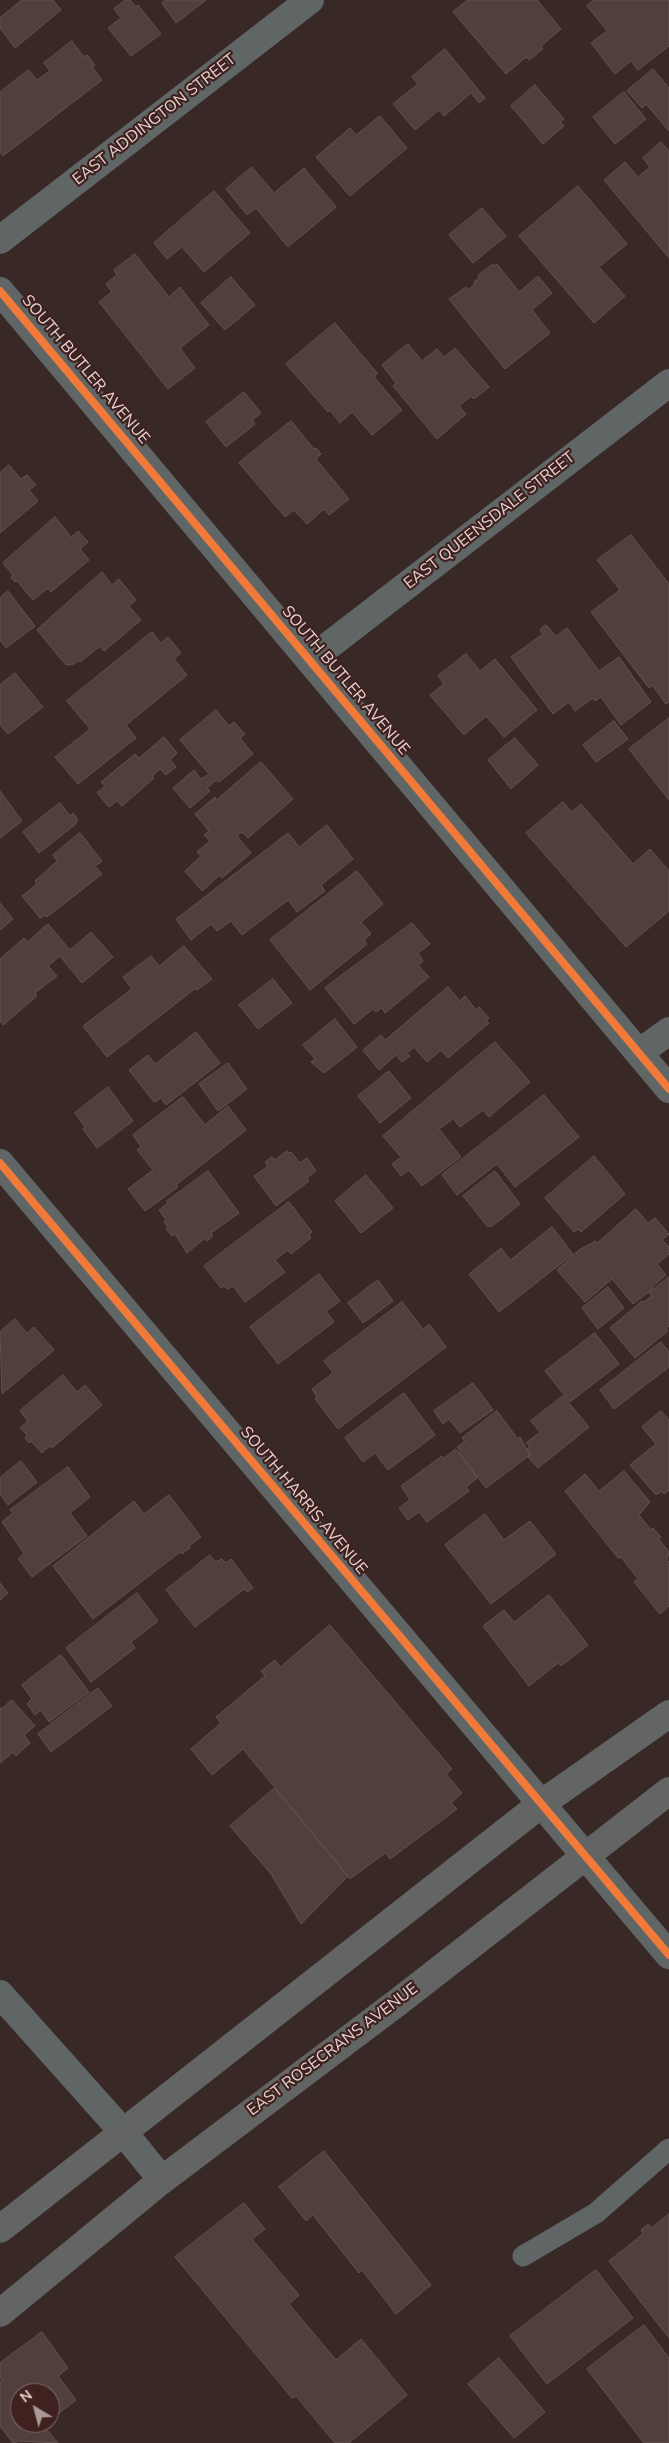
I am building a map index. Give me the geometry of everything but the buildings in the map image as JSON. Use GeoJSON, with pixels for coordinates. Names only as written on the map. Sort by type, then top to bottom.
{"type":"FeatureCollection","features":[{"type":"Feature","properties":{"kind":"main road"},"geometry":{"type":"LineString","coordinates":[[0,2229],[541,1804],[669,1714]]}},
{"type":"Feature","properties":{"kind":"main road","name":"EAST ROSECRANS AVENUE"},"geometry":{"type":"LineString","coordinates":[[0,2313],[162,2180],[398,2002],[669,1790]]}},
{"type":"Feature","properties":{"kind":"street","name":"EAST ADDINGTON STREET"},"geometry":{"type":"LineString","coordinates":[[0,240],[310,0]]}},
{"type":"Feature","properties":{"kind":"street","name":"SOUTH BUTLER AVENUE"},"geometry":{"type":"LineString","coordinates":[[0,291],[669,1089]]}},
{"type":"Feature","properties":{"kind":"street","name":"EAST QUEENSDALE STREET"},"geometry":{"type":"LineString","coordinates":[[310,660],[669,383]]}},
{"type":"Feature","properties":{"kind":"street"},"geometry":{"type":"LineString","coordinates":[[639,1053],[669,1030]]}},
{"type":"Feature","properties":{"kind":"street","name":"SOUTH HARRIS AVENUE"},"geometry":{"type":"LineString","coordinates":[[0,1163],[669,1955]]}},
{"type":"Feature","properties":{"kind":"street"},"geometry":{"type":"LineString","coordinates":[[0,1994],[124,2133],[162,2180]]}},
{"type":"Feature","properties":{"kind":"lane"},"geometry":{"type":"LineString","coordinates":[[523,2256],[596,2213],[669,2149]]}},
{"type":"Feature","properties":{"kind":"cycle path"},"geometry":{"type":"LineString","coordinates":[[0,291],[669,1089]]}},
{"type":"Feature","properties":{"kind":"cycle path"},"geometry":{"type":"LineString","coordinates":[[0,1163],[669,1955]]}}]}
